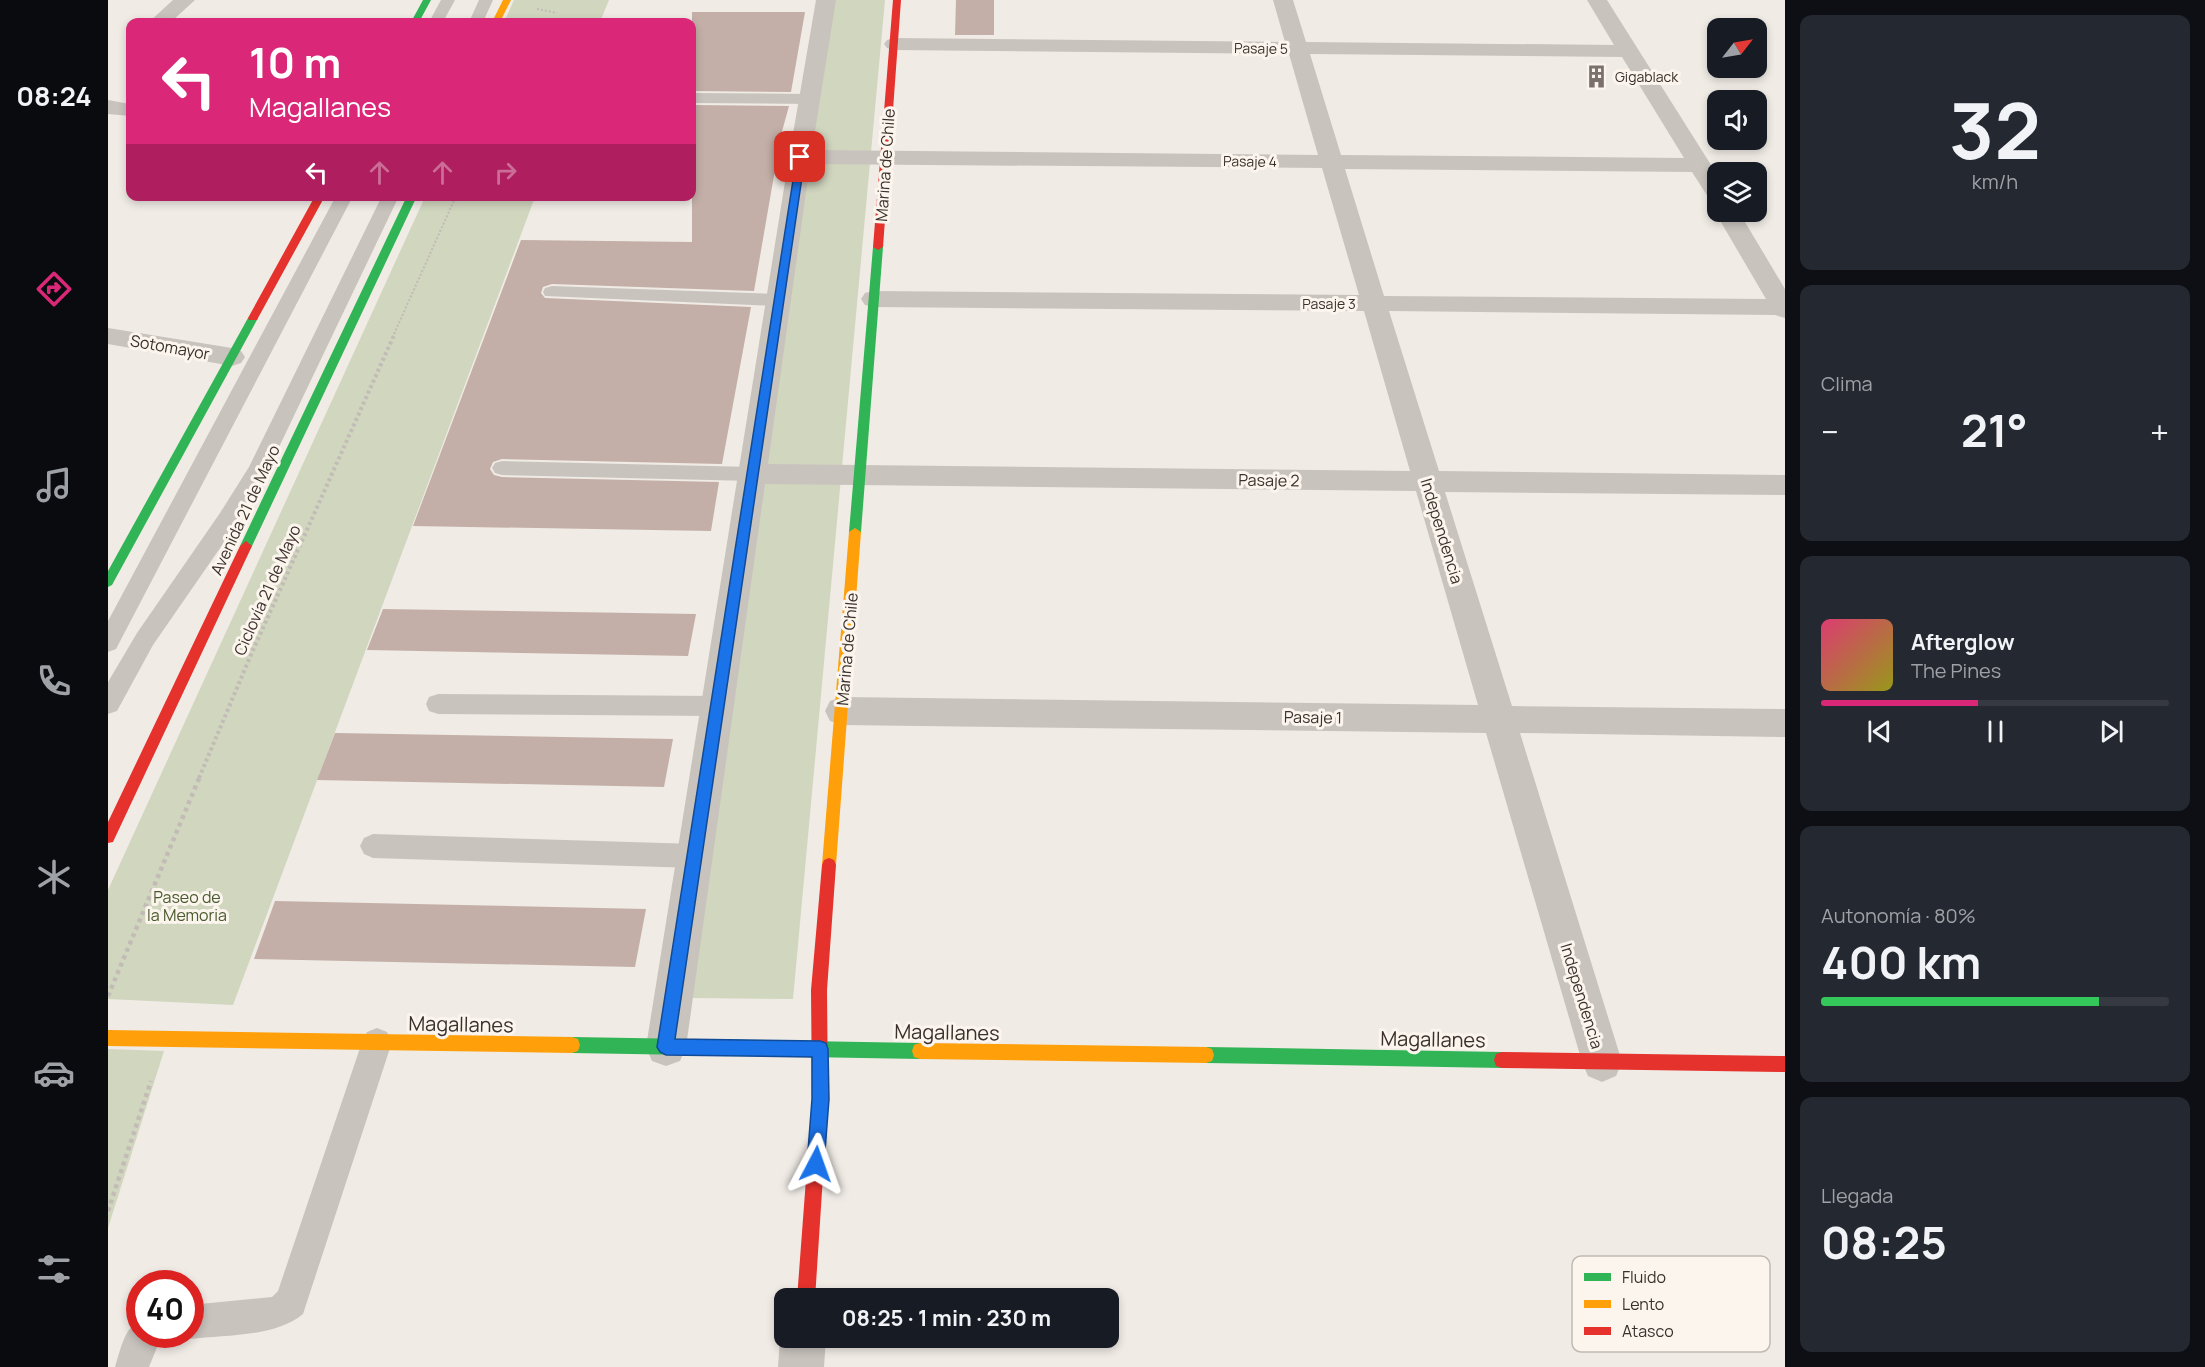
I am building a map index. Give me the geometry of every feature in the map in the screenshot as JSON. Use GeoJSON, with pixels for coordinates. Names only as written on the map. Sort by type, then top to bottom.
{"type":"FeatureCollection","features":[{"type":"Feature","properties":{"kind":"street"},"geometry":{"type":"LineString","coordinates":[[164,18],[186,0]]}},
{"type":"Feature","properties":{"kind":"street"},"geometry":{"type":"LineString","coordinates":[[417,18],[427,0]]}},
{"type":"Feature","properties":{"kind":"street"},"geometry":{"type":"LineString","coordinates":[[498,18],[507,0]]}},
{"type":"Feature","properties":{"kind":"street"},"geometry":{"type":"LineString","coordinates":[[666,1047],[778,300],[826,0]]}},
{"type":"Feature","properties":{"kind":"street","name":"Marina de Chile"},"geometry":{"type":"LineString","coordinates":[[807,1288],[820,1099],[819,990],[897,0]]}},
{"type":"Feature","properties":{"kind":"street","name":"Independencia"},"geometry":{"type":"LineString","coordinates":[[1283,0],[1602,1062]]}},
{"type":"Feature","properties":{"kind":"street"},"geometry":{"type":"LineString","coordinates":[[1597,0],[1707,177]]}},
{"type":"Feature","properties":{"kind":"street","name":"Pasaje 5"},"geometry":{"type":"LineString","coordinates":[[894,44],[1629,51]]}},
{"type":"Feature","properties":{"kind":"street"},"geometry":{"type":"LineString","coordinates":[[108,107],[126,109]]}},
{"type":"Feature","properties":{"kind":"street","name":"Pasaje 4"},"geometry":{"type":"LineString","coordinates":[[800,157],[1700,165]]}},
{"type":"Feature","properties":{"kind":"street"},"geometry":{"type":"LineString","coordinates":[[108,582],[317,201]]}},
{"type":"Feature","properties":{"kind":"street","name":"Avenida 21 de Mayo"},"geometry":{"type":"LineString","coordinates":[[108,837],[410,201]]}},
{"type":"Feature","properties":{"kind":"street"},"geometry":{"type":"LineString","coordinates":[[1733,222],[1784,309]]}},
{"type":"Feature","properties":{"kind":"street","name":"Pasaje 3"},"geometry":{"type":"LineString","coordinates":[[874,299],[1784,309]]}},
{"type":"Feature","properties":{"kind":"street","name":"Sotomayor"},"geometry":{"type":"LineString","coordinates":[[108,336],[232,357]]}},
{"type":"Feature","properties":{"kind":"street","name":"Pasaje 2"},"geometry":{"type":"LineString","coordinates":[[752,474],[1785,485]]}},
{"type":"Feature","properties":{"kind":"street","name":"Pasaje 1"},"geometry":{"type":"LineString","coordinates":[[842,711],[1785,723]]}},
{"type":"Feature","properties":{"kind":"street","name":"Magallanes"},"geometry":{"type":"LineString","coordinates":[[108,1038],[1785,1064]]}},
{"type":"Feature","properties":{"kind":"street"},"geometry":{"type":"LineString","coordinates":[[801,1367],[802,1348]]}},
{"type":"Feature","properties":{"kind":"lane"},"geometry":{"type":"LineString","coordinates":[[438,18],[447,0]]}},
{"type":"Feature","properties":{"kind":"lane"},"geometry":{"type":"LineString","coordinates":[[478,18],[486,0]]}},
{"type":"Feature","properties":{"kind":"lane"},"geometry":{"type":"LineString","coordinates":[[696,98],[810,99]]}},
{"type":"Feature","properties":{"kind":"lane"},"geometry":{"type":"LineString","coordinates":[[108,644],[342,201]]}},
{"type":"Feature","properties":{"kind":"lane"},"geometry":{"type":"LineString","coordinates":[[108,704],[145,639],[228,519],[259,468],[389,201]]}},
{"type":"Feature","properties":{"kind":"lane"},"geometry":{"type":"LineString","coordinates":[[552,292],[778,300]]}},
{"type":"Feature","properties":{"kind":"lane"},"geometry":{"type":"LineString","coordinates":[[502,468],[752,474]]}},
{"type":"Feature","properties":{"kind":"lane"},"geometry":{"type":"LineString","coordinates":[[438,704],[717,706]]}},
{"type":"Feature","properties":{"kind":"lane"},"geometry":{"type":"LineString","coordinates":[[373,846],[695,856]]}},
{"type":"Feature","properties":{"kind":"lane"},"geometry":{"type":"LineString","coordinates":[[204,1320],[273,1312],[284,1308],[291,1302],[377,1042]]}},
{"type":"Feature","properties":{"kind":"lane"},"geometry":{"type":"LineString","coordinates":[[132,1367],[138,1348]]}},
{"type":"Feature","properties":{"kind":"path","name":"Ciclovía 21 de Mayo"},"geometry":{"type":"LineString","coordinates":[[108,996],[250,657],[454,201]]}},
{"type":"Feature","properties":{"kind":"path"},"geometry":{"type":"LineString","coordinates":[[108,1211],[164,1039]]}},
{"type":"Feature","properties":{"kind":"green space"},"geometry":{"type":"Polygon","coordinates":[[[514,0],[609,0],[602,18],[506,18],[514,0]]]}},
{"type":"Feature","properties":{"kind":"green space"},"geometry":{"type":"Polygon","coordinates":[[[833,0],[885,0],[793,999],[690,998],[833,0]]]}},
{"type":"Feature","properties":{"kind":"green space","name":"Paseo de la Memoria"},"geometry":{"type":"Polygon","coordinates":[[[423,201],[534,201],[233,1005],[108,999],[108,890],[423,201]]]}},
{"type":"Feature","properties":{"kind":"green space"},"geometry":{"type":"Polygon","coordinates":[[[108,1049],[164,1051],[108,1228],[108,1049]]]}},
{"type":"Feature","properties":{"kind":"building"},"geometry":{"type":"Polygon","coordinates":[[[956,0],[994,0],[994,35],[955,35],[956,0]]]}},
{"type":"Feature","properties":{"kind":"building"},"geometry":{"type":"Polygon","coordinates":[[[692,12],[805,12],[791,92],[696,91],[696,18],[692,18],[692,12]]]}},
{"type":"Feature","properties":{"kind":"building"},"geometry":{"type":"Polygon","coordinates":[[[696,105],[789,106],[781,135],[754,291],[552,284],[543,287],[541,293],[545,298],[751,307],[722,464],[502,459],[493,462],[490,469],[494,475],[502,477],[719,482],[711,531],[413,526],[521,240],[692,242],[692,201],[696,201],[696,105]]]}},
{"type":"Feature","properties":{"kind":"building"},"geometry":{"type":"Polygon","coordinates":[[[383,609],[696,614],[688,656],[367,650],[383,609]]]}},
{"type":"Feature","properties":{"kind":"building"},"geometry":{"type":"Polygon","coordinates":[[[335,733],[673,739],[664,787],[317,780],[335,733]]]}},
{"type":"Feature","properties":{"kind":"building"},"geometry":{"type":"Polygon","coordinates":[[[275,901],[646,909],[635,967],[254,959],[275,901]]]}},
{"type":"Feature","properties":{"kind":"traffic: fast"},"geometry":{"type":"LineString","coordinates":[[417,18],[427,0]]}},
{"type":"Feature","properties":{"kind":"traffic: fast"},"geometry":{"type":"LineString","coordinates":[[246,546],[410,201]]}},
{"type":"Feature","properties":{"kind":"traffic: fast"},"geometry":{"type":"LineString","coordinates":[[855,532],[878,247]]}},
{"type":"Feature","properties":{"kind":"traffic: fast"},"geometry":{"type":"LineString","coordinates":[[108,582],[253,318]]}},
{"type":"Feature","properties":{"kind":"traffic: fast"},"geometry":{"type":"LineString","coordinates":[[572,1045],[920,1051]]}},
{"type":"Feature","properties":{"kind":"traffic: fast"},"geometry":{"type":"LineString","coordinates":[[1206,1055],[1502,1060]]}},
{"type":"Feature","properties":{"kind":"traffic: slow"},"geometry":{"type":"LineString","coordinates":[[498,18],[507,0]]}},
{"type":"Feature","properties":{"kind":"traffic: slow"},"geometry":{"type":"LineString","coordinates":[[829,865],[855,532]]}},
{"type":"Feature","properties":{"kind":"traffic: slow"},"geometry":{"type":"LineString","coordinates":[[108,1038],[572,1045]]}},
{"type":"Feature","properties":{"kind":"traffic: slow"},"geometry":{"type":"LineString","coordinates":[[920,1051],[1206,1055]]}},
{"type":"Feature","properties":{"kind":"traffic: jam"},"geometry":{"type":"LineString","coordinates":[[878,247],[897,0]]}},
{"type":"Feature","properties":{"kind":"traffic: jam"},"geometry":{"type":"LineString","coordinates":[[253,318],[317,201]]}},
{"type":"Feature","properties":{"kind":"traffic: jam"},"geometry":{"type":"LineString","coordinates":[[108,837],[246,546]]}},
{"type":"Feature","properties":{"kind":"traffic: jam"},"geometry":{"type":"LineString","coordinates":[[807,1288],[820,1099],[819,990],[829,865]]}},
{"type":"Feature","properties":{"kind":"traffic: jam"},"geometry":{"type":"LineString","coordinates":[[1502,1060],[1785,1064]]}},
{"type":"Feature","properties":{"kind":"place","name":"Gigablack"},"geometry":{"type":"Point","coordinates":[1597,76]}},
{"type":"Feature","properties":{"kind":"route"},"geometry":{"type":"LineString","coordinates":[[800,157],[666,1047],[820,1049],[816,1164]]}}]}
